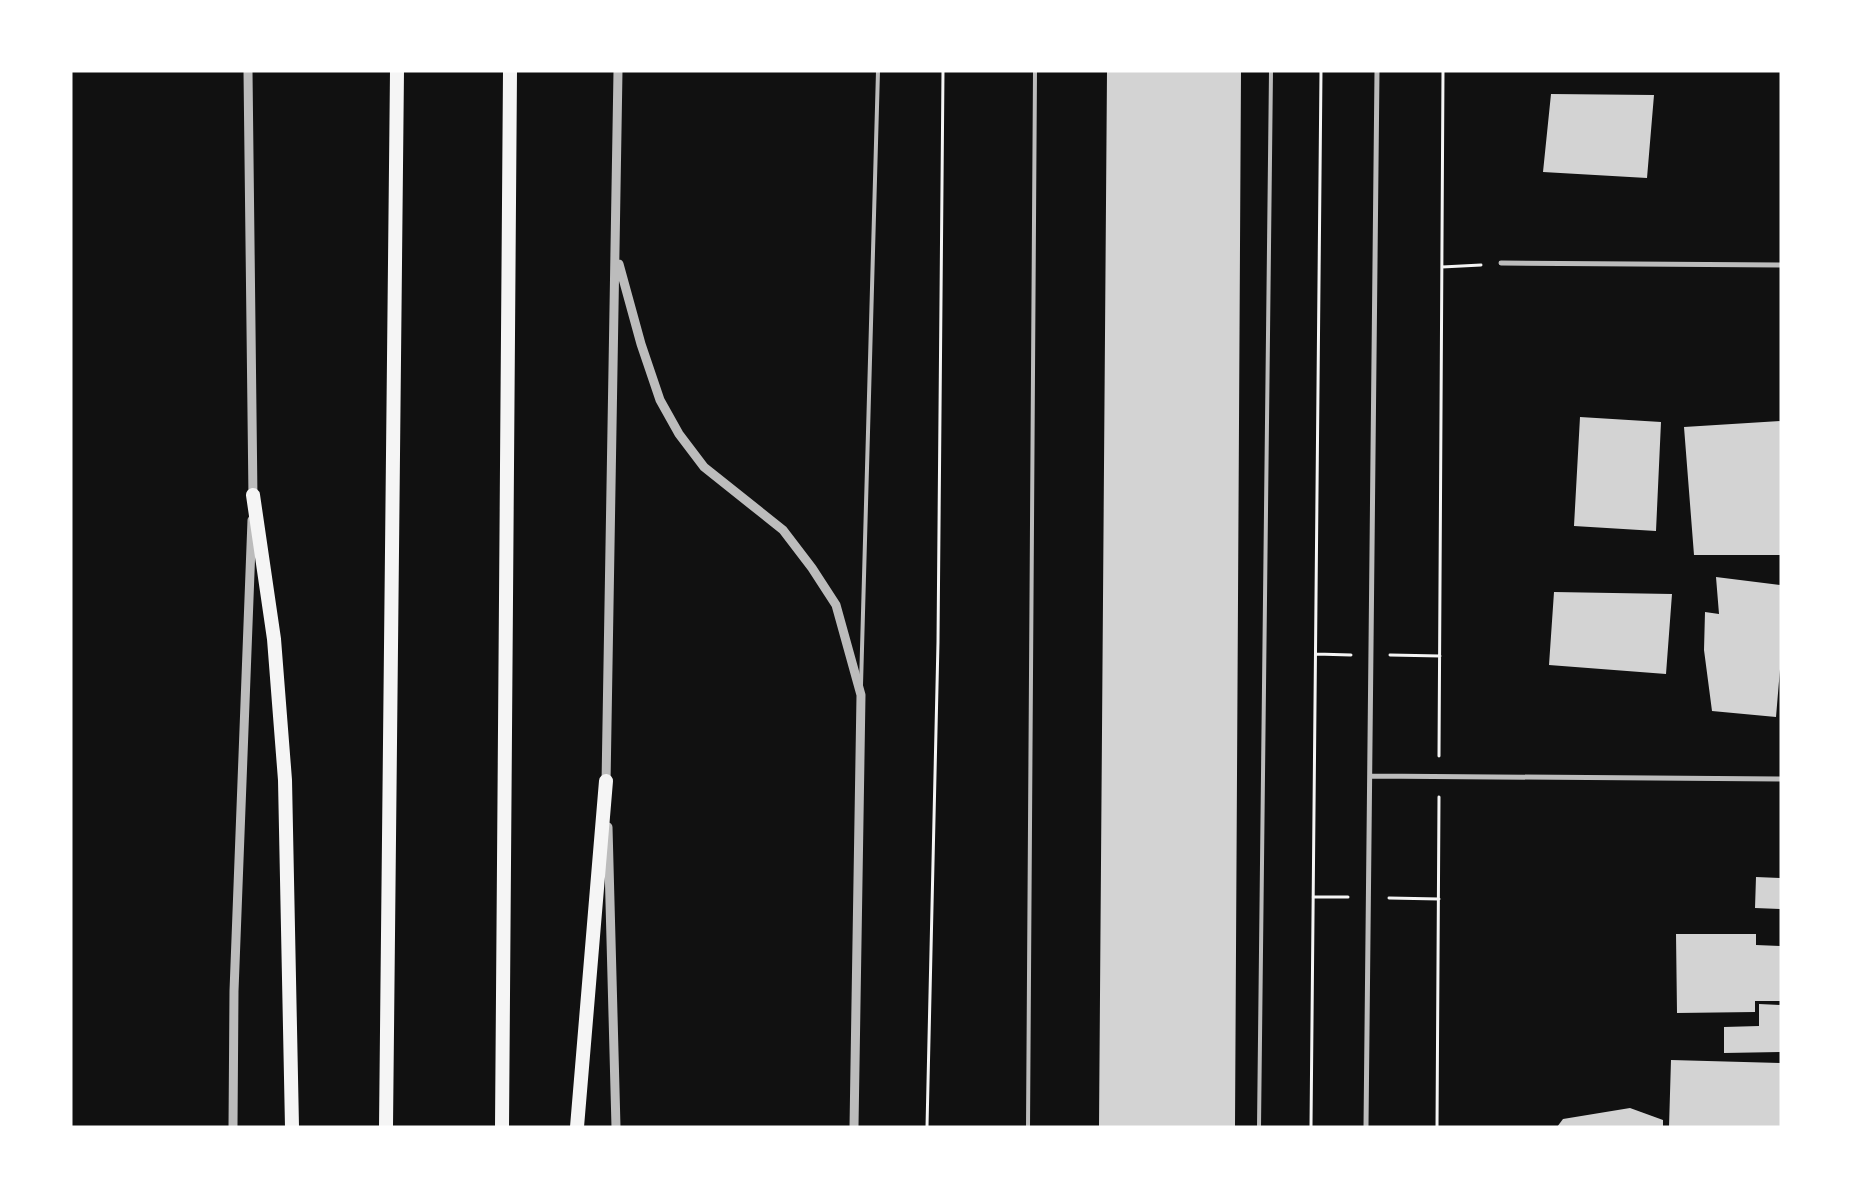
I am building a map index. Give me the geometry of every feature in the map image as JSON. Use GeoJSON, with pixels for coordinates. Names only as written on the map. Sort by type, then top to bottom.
{"type":"FeatureCollection","features":[{"type":"Feature","properties":{"kind":"highway"},"geometry":{"type":"LineString","coordinates":[[386,1127],[397,71]]}},
{"type":"Feature","properties":{"kind":"highway"},"geometry":{"type":"LineString","coordinates":[[502,1127],[510,71]]}},
{"type":"Feature","properties":{"kind":"highway"},"geometry":{"type":"LineString","coordinates":[[253,496],[274,638],[285,780],[292,1127]]}},
{"type":"Feature","properties":{"kind":"highway"},"geometry":{"type":"LineString","coordinates":[[577,1127],[606,781]]}},
{"type":"Feature","properties":{"kind":"street"},"geometry":{"type":"LineString","coordinates":[[233,1127],[234,991],[253,496],[248,71]]}},
{"type":"Feature","properties":{"kind":"street"},"geometry":{"type":"LineString","coordinates":[[616,1127],[606,781],[618,71]]}},
{"type":"Feature","properties":{"kind":"street"},"geometry":{"type":"LineString","coordinates":[[1366,1127],[1371,776],[1376,71]]}},
{"type":"Feature","properties":{"kind":"street"},"geometry":{"type":"LineString","coordinates":[[616,254],[641,344],[660,400],[679,434],[704,467],[783,530],[812,568],[836,605],[861,695],[854,1127]]}},
{"type":"Feature","properties":{"kind":"street"},"geometry":{"type":"LineString","coordinates":[[1501,263],[1781,265]]}},
{"type":"Feature","properties":{"kind":"street"},"geometry":{"type":"LineString","coordinates":[[1371,776],[1781,779]]}},
{"type":"Feature","properties":{"kind":"lane"},"geometry":{"type":"LineString","coordinates":[[861,695],[878,71]]}},
{"type":"Feature","properties":{"kind":"lane"},"geometry":{"type":"LineString","coordinates":[[1028,1127],[1035,71]]}},
{"type":"Feature","properties":{"kind":"lane"},"geometry":{"type":"LineString","coordinates":[[1259,1127],[1271,71]]}},
{"type":"Feature","properties":{"kind":"path"},"geometry":{"type":"LineString","coordinates":[[927,1127],[938,642],[943,71]]}},
{"type":"Feature","properties":{"kind":"path"},"geometry":{"type":"LineString","coordinates":[[1311,1127],[1321,71]]}},
{"type":"Feature","properties":{"kind":"path"},"geometry":{"type":"LineString","coordinates":[[1437,1127],[1443,71]]}},
{"type":"Feature","properties":{"kind":"path"},"geometry":{"type":"LineString","coordinates":[[1442,267],[1501,263]]}},
{"type":"Feature","properties":{"kind":"building"},"geometry":{"type":"Polygon","coordinates":[[[1107,71],[1241,71],[1235,1127],[1099,1127],[1107,71]]]}},
{"type":"Feature","properties":{"kind":"building"},"geometry":{"type":"Polygon","coordinates":[[[1551,94],[1654,95],[1647,178],[1543,172],[1551,94]]]}},
{"type":"Feature","properties":{"kind":"building"},"geometry":{"type":"Polygon","coordinates":[[[1580,417],[1661,422],[1656,531],[1574,526],[1580,417]]]}},
{"type":"Feature","properties":{"kind":"building"},"geometry":{"type":"Polygon","coordinates":[[[1781,421],[1781,555],[1694,555],[1684,427],[1781,421]]]}},
{"type":"Feature","properties":{"kind":"building"},"geometry":{"type":"Polygon","coordinates":[[[1716,577],[1781,585],[1781,657],[1776,717],[1712,711],[1704,650],[1705,612],[1719,614],[1716,577]]]}},
{"type":"Feature","properties":{"kind":"building"},"geometry":{"type":"Polygon","coordinates":[[[1554,592],[1672,594],[1666,674],[1549,665],[1554,592]]]}},
{"type":"Feature","properties":{"kind":"building"},"geometry":{"type":"Polygon","coordinates":[[[1756,877],[1781,878],[1781,909],[1755,908],[1756,877]]]}},
{"type":"Feature","properties":{"kind":"building"},"geometry":{"type":"Polygon","coordinates":[[[1676,934],[1756,934],[1756,945],[1781,946],[1781,1001],[1755,1001],[1755,1012],[1677,1013],[1676,934]]]}},
{"type":"Feature","properties":{"kind":"building"},"geometry":{"type":"Polygon","coordinates":[[[1759,1004],[1781,1005],[1781,1052],[1724,1053],[1724,1027],[1759,1026],[1759,1004]]]}},
{"type":"Feature","properties":{"kind":"building"},"geometry":{"type":"Polygon","coordinates":[[[1671,1060],[1781,1063],[1781,1127],[1669,1127],[1671,1060]]]}},
{"type":"Feature","properties":{"kind":"building"},"geometry":{"type":"Polygon","coordinates":[[[1630,1108],[1663,1120],[1663,1127],[1557,1127],[1563,1119],[1630,1108]]]}}]}
